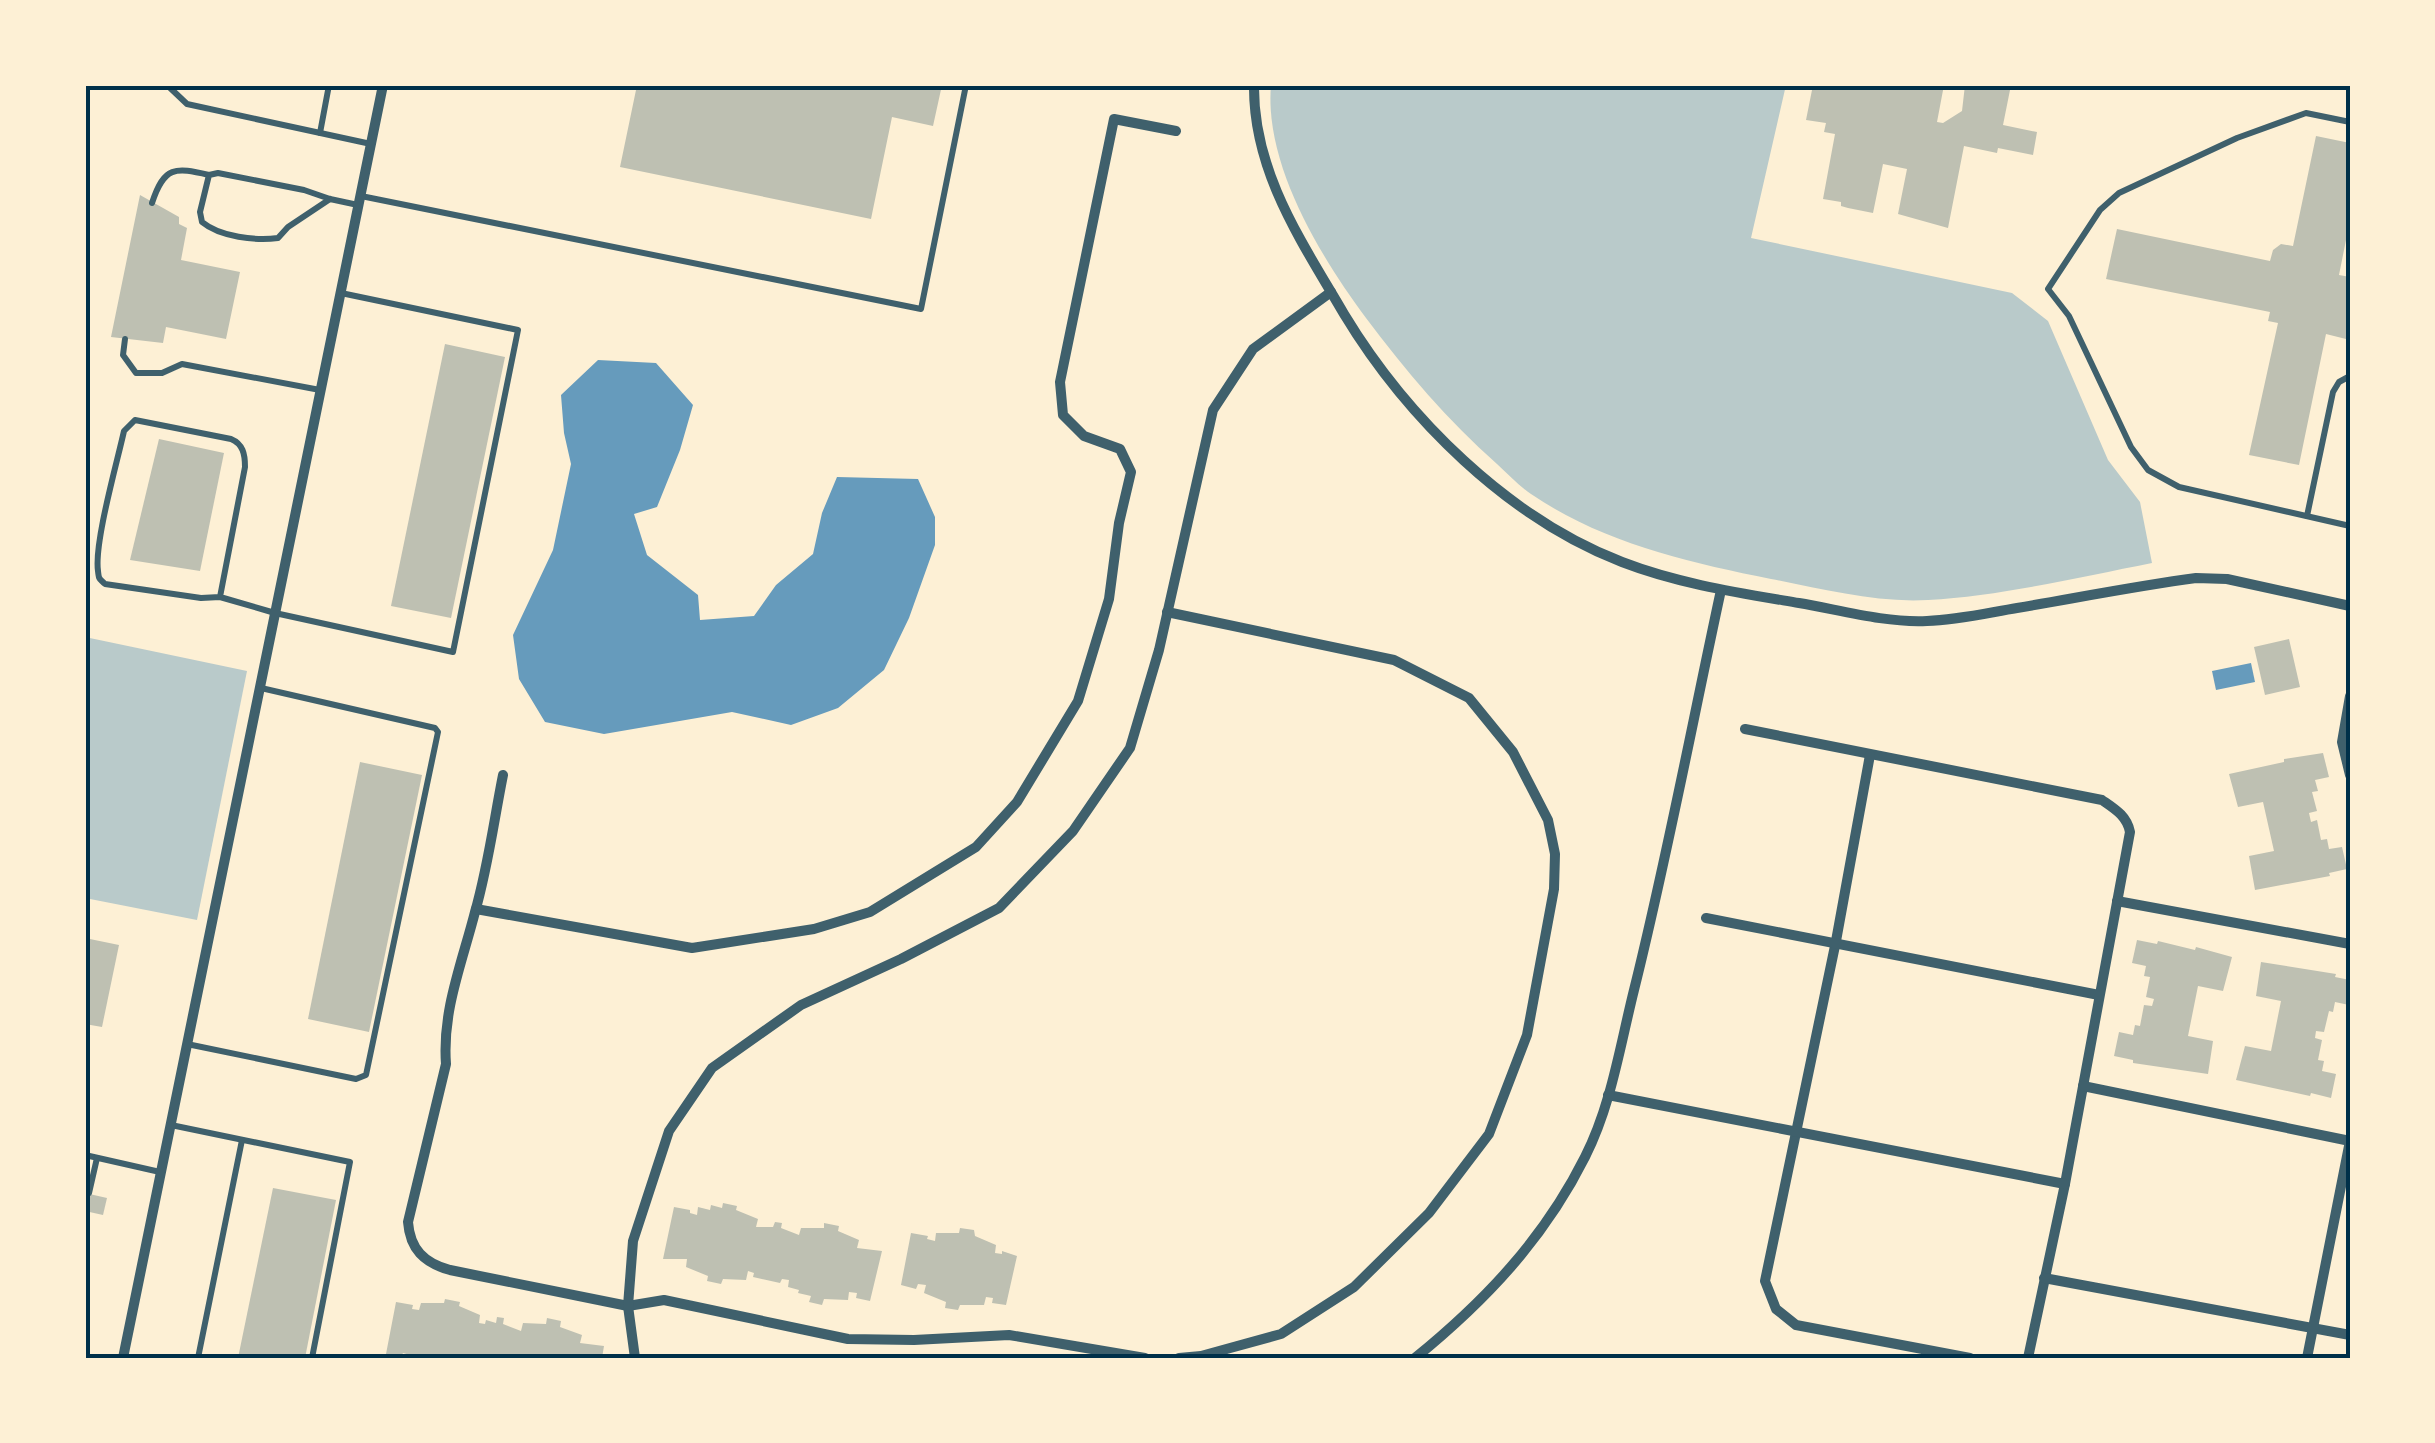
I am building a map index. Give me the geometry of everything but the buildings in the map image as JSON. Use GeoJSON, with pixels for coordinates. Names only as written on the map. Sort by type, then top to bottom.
{"type":"FeatureCollection","features":[{"type":"Feature","properties":{"kind":"street"},"geometry":{"type":"LineString","coordinates":[[123,1358],[382,85]]}},
{"type":"Feature","properties":{"kind":"street"},"geometry":{"type":"LineString","coordinates":[[1254,85],[1257,129],[1280,202],[1362,344],[1454,450],[1511,499],[1585,545],[1622,562],[1721,590],[1922,621],[2196,578],[2261,585],[2350,606]]}},
{"type":"Feature","properties":{"kind":"street"},"geometry":{"type":"LineString","coordinates":[[476,910],[692,948],[814,929],[888,904],[976,847],[1017,802],[1078,701],[1108,599],[1131,472],[1120,449],[1084,436],[1062,415],[1060,382],[1114,120],[1176,131]]}},
{"type":"Feature","properties":{"kind":"street"},"geometry":{"type":"LineString","coordinates":[[635,1358],[628,1306],[634,1241],[669,1131],[712,1068],[801,1005],[999,908],[1073,831],[1130,748],[1167,612],[1213,410],[1253,349],[1331,292]]}},
{"type":"Feature","properties":{"kind":"street"},"geometry":{"type":"LineString","coordinates":[[1416,1358],[1472,1310],[1527,1249],[1586,1155],[1608,1095],[1648,936],[1721,590]]}},
{"type":"Feature","properties":{"kind":"street"},"geometry":{"type":"LineString","coordinates":[[1167,612],[1394,660],[1469,698],[1512,752],[1548,820],[1555,854],[1554,889],[1527,1035],[1489,1134],[1430,1213],[1354,1287],[1282,1334],[1201,1356],[1179,1358]]}},
{"type":"Feature","properties":{"kind":"street"},"geometry":{"type":"LineString","coordinates":[[2350,696],[2342,742],[2350,775]]}},
{"type":"Feature","properties":{"kind":"street"},"geometry":{"type":"LineString","coordinates":[[1746,729],[2102,800],[2121,813],[2130,832],[2065,1184],[2028,1358]]}},
{"type":"Feature","properties":{"kind":"street"},"geometry":{"type":"LineString","coordinates":[[1870,754],[1836,941],[1765,1281],[1776,1309],[1796,1325],[1970,1358]]}},
{"type":"Feature","properties":{"kind":"street"},"geometry":{"type":"LineString","coordinates":[[503,774],[476,910],[453,987],[444,1043],[446,1064],[408,1222],[409,1237],[423,1258],[435,1266],[628,1306],[664,1300],[848,1339],[1009,1335],[1146,1358]]}},
{"type":"Feature","properties":{"kind":"street"},"geometry":{"type":"LineString","coordinates":[[2118,901],[2350,944]]}},
{"type":"Feature","properties":{"kind":"street"},"geometry":{"type":"LineString","coordinates":[[1706,918],[2099,995]]}},
{"type":"Feature","properties":{"kind":"street"},"geometry":{"type":"LineString","coordinates":[[2083,1086],[2350,1141],[2308,1358]]}},
{"type":"Feature","properties":{"kind":"street"},"geometry":{"type":"LineString","coordinates":[[1608,1095],[2065,1184]]}},
{"type":"Feature","properties":{"kind":"street"},"geometry":{"type":"LineString","coordinates":[[2044,1278],[2350,1335]]}},
{"type":"Feature","properties":{"kind":"lane"},"geometry":{"type":"LineString","coordinates":[[167,85],[186,104],[371,144]]}},
{"type":"Feature","properties":{"kind":"lane"},"geometry":{"type":"LineString","coordinates":[[320,133],[328,85]]}},
{"type":"Feature","properties":{"kind":"lane"},"geometry":{"type":"LineString","coordinates":[[152,202],[158,184],[172,171],[210,176],[218,173],[304,190],[330,200],[359,200],[922,310],[966,85]]}},
{"type":"Feature","properties":{"kind":"lane"},"geometry":{"type":"LineString","coordinates":[[2350,122],[2306,113],[2237,138],[2119,193],[2100,210],[2048,289],[2069,316],[2130,447],[2148,470],[2179,487],[2350,526]]}},
{"type":"Feature","properties":{"kind":"lane"},"geometry":{"type":"LineString","coordinates":[[210,176],[200,212],[202,222],[211,230],[264,240],[278,238],[288,226],[330,200]]}},
{"type":"Feature","properties":{"kind":"lane"},"geometry":{"type":"LineString","coordinates":[[220,597],[244,451],[230,438],[135,420],[124,431],[101,539],[97,567],[105,584],[201,598],[220,597],[453,652],[518,330],[340,294]]}},
{"type":"Feature","properties":{"kind":"lane"},"geometry":{"type":"LineString","coordinates":[[125,340],[126,363],[136,373],[162,373],[182,364],[320,390]]}},
{"type":"Feature","properties":{"kind":"lane"},"geometry":{"type":"LineString","coordinates":[[2308,516],[2333,392],[2338,382],[2350,376]]}},
{"type":"Feature","properties":{"kind":"lane"},"geometry":{"type":"LineString","coordinates":[[187,1044],[356,1080],[366,1075],[434,751],[435,728],[259,688]]}},
{"type":"Feature","properties":{"kind":"lane"},"geometry":{"type":"LineString","coordinates":[[171,1125],[350,1162],[312,1358]]}},
{"type":"Feature","properties":{"kind":"lane"},"geometry":{"type":"LineString","coordinates":[[198,1358],[242,1140]]}},
{"type":"Feature","properties":{"kind":"lane"},"geometry":{"type":"LineString","coordinates":[[85,1155],[161,1172]]}},
{"type":"Feature","properties":{"kind":"lane"},"geometry":{"type":"LineString","coordinates":[[89,1193],[96,1158]]}},
{"type":"Feature","properties":{"kind":"shaded area"},"geometry":{"type":"Polygon","coordinates":[[[1271,85],[1786,85],[1751,238],[2012,293],[2048,321],[2108,460],[2140,502],[2152,563],[1983,594],[1928,600],[1888,599],[1830,591],[1677,558],[1616,538],[1559,511],[1522,487],[1461,430],[1412,376],[1348,293],[1314,238],[1286,177],[1276,146],[1271,85]]]}},
{"type":"Feature","properties":{"kind":"shaded area"},"geometry":{"type":"Polygon","coordinates":[[[85,637],[247,671],[197,920],[85,898],[85,637]]]}},
{"type":"Feature","properties":{"kind":"water"},"geometry":{"type":"Polygon","coordinates":[[[598,360],[656,363],[693,405],[657,507],[634,514],[647,555],[698,595],[700,620],[754,616],[776,585],[813,554],[822,513],[837,477],[918,479],[935,517],[935,545],[909,618],[884,670],[838,708],[791,725],[732,712],[604,734],[545,722],[519,679],[513,635],[553,550],[571,464],[561,395],[598,360]]]}},
{"type":"Feature","properties":{"kind":"water"},"geometry":{"type":"Polygon","coordinates":[[[2251,663],[2255,682],[2216,690],[2212,671],[2251,663]]]}}]}
